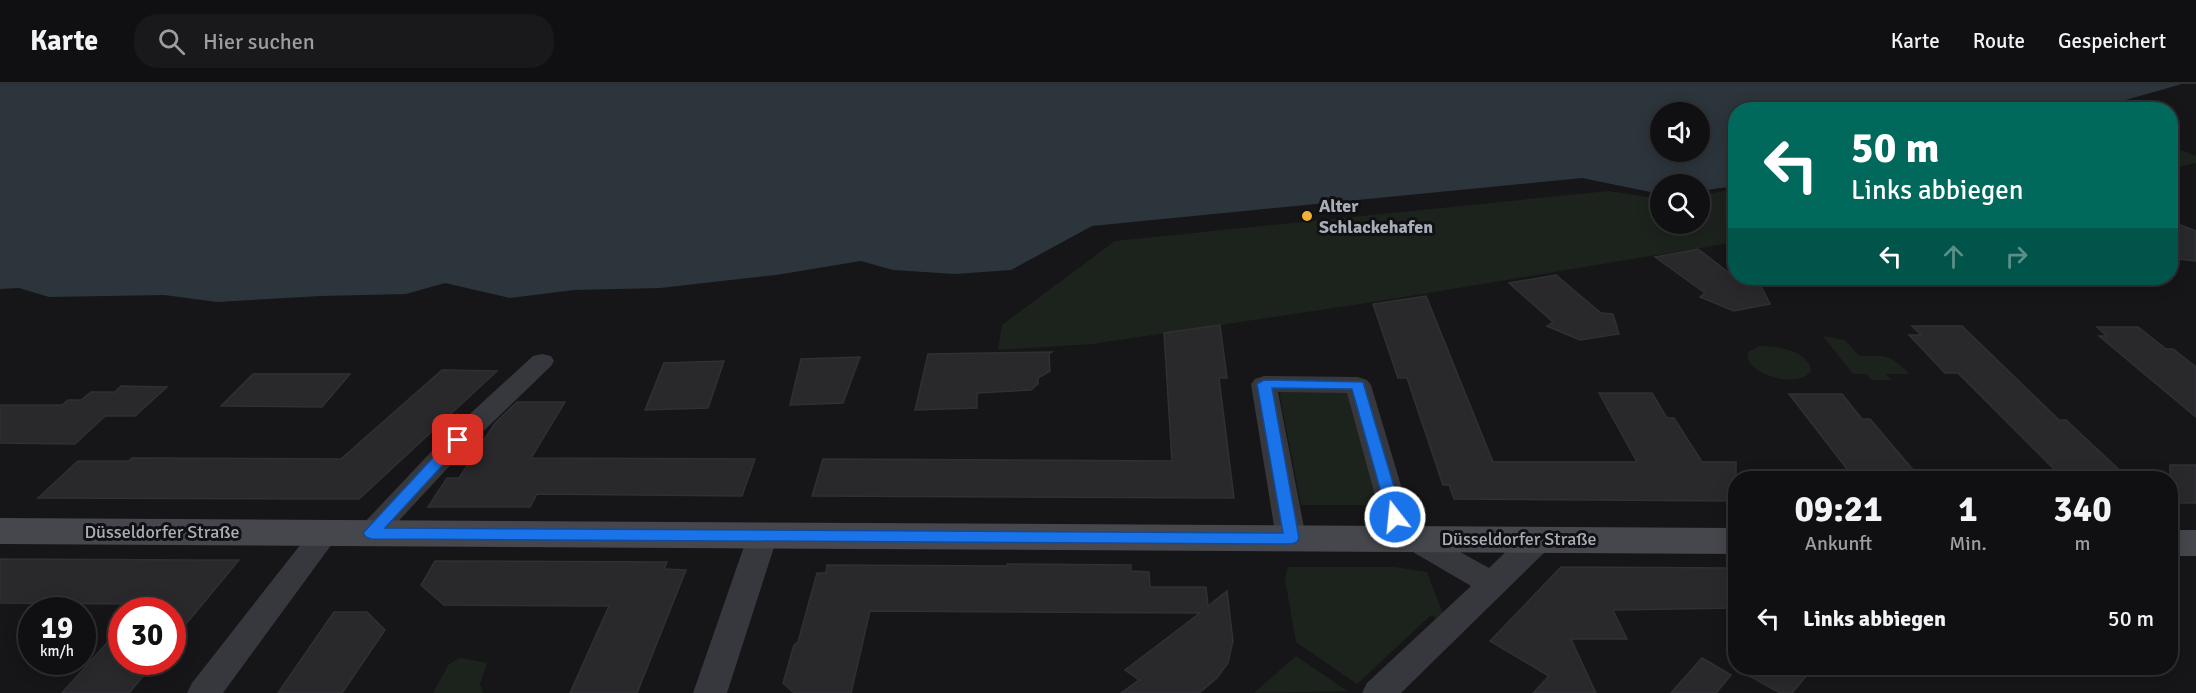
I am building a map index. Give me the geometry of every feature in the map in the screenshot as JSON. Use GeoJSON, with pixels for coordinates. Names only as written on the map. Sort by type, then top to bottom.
{"type":"FeatureCollection","features":[{"type":"Feature","properties":{"kind":"street"},"geometry":{"type":"LineString","coordinates":[[371,533],[458,440],[542,361]]}},
{"type":"Feature","properties":{"kind":"street"},"geometry":{"type":"LineString","coordinates":[[1292,538],[1264,384],[1358,385],[1407,539],[1492,584]]}},
{"type":"Feature","properties":{"kind":"street","name":"Düsseldorfer Straße"},"geometry":{"type":"LineString","coordinates":[[0,531],[1728,541]]}},
{"type":"Feature","properties":{"kind":"street"},"geometry":{"type":"LineString","coordinates":[[204,693],[325,533]]}},
{"type":"Feature","properties":{"kind":"street"},"geometry":{"type":"LineString","coordinates":[[710,693],[763,535]]}},
{"type":"Feature","properties":{"kind":"street"},"geometry":{"type":"LineString","coordinates":[[1379,693],[1539,540]]}},
{"type":"Feature","properties":{"kind":"street"},"geometry":{"type":"LineString","coordinates":[[2178,543],[2196,543]]}},
{"type":"Feature","properties":{"kind":"shaded area"},"geometry":{"type":"Polygon","coordinates":[[[0,84],[2182,84],[2119,102],[1728,102],[1728,187],[1710,190],[1710,174],[1650,174],[1650,192],[1582,178],[1092,226],[1011,270],[955,274],[893,270],[861,261],[776,275],[660,288],[574,290],[510,298],[445,283],[406,294],[217,302],[164,295],[49,297],[19,288],[0,289],[0,84]]]}},
{"type":"Feature","properties":{"kind":"shaded area"},"geometry":{"type":"Polygon","coordinates":[[[2178,149],[2196,156],[2196,163],[2178,167],[2178,149]]]}},
{"type":"Feature","properties":{"kind":"shaded area"},"geometry":{"type":"Polygon","coordinates":[[[1728,190],[1728,243],[1380,301],[1092,344],[998,350],[1002,325],[1115,241],[1609,191],[1650,197],[1650,234],[1710,234],[1710,193],[1728,190]]]}},
{"type":"Feature","properties":{"kind":"shaded area"},"geometry":{"type":"Polygon","coordinates":[[[1823,336],[1845,340],[1859,356],[1880,356],[1891,359],[1909,374],[1886,374],[1891,380],[1872,380],[1867,374],[1853,374],[1823,336]]]}},
{"type":"Feature","properties":{"kind":"shaded area"},"geometry":{"type":"Polygon","coordinates":[[[1759,346],[1782,348],[1798,354],[1809,364],[1811,371],[1805,377],[1795,379],[1773,377],[1762,373],[1748,360],[1748,352],[1759,346]]]}},
{"type":"Feature","properties":{"kind":"shaded area"},"geometry":{"type":"Polygon","coordinates":[[[1279,391],[1352,391],[1383,505],[1301,505],[1279,391]]]}},
{"type":"Feature","properties":{"kind":"shaded area"},"geometry":{"type":"Polygon","coordinates":[[[1288,567],[1395,567],[1427,572],[1444,616],[1439,620],[1431,615],[1357,684],[1296,642],[1285,579],[1288,567]]]}},
{"type":"Feature","properties":{"kind":"shaded area"},"geometry":{"type":"Polygon","coordinates":[[[1296,656],[1347,691],[1254,693],[1296,656]]]}},
{"type":"Feature","properties":{"kind":"shaded area"},"geometry":{"type":"Polygon","coordinates":[[[460,658],[487,663],[480,684],[483,693],[433,693],[449,664],[460,658]]]}},
{"type":"Feature","properties":{"kind":"building"},"geometry":{"type":"Polygon","coordinates":[[[2178,224],[2196,231],[2196,261],[2178,259],[2178,224]]]}},
{"type":"Feature","properties":{"kind":"building"},"geometry":{"type":"Polygon","coordinates":[[[1698,249],[1728,272],[1728,285],[1761,286],[1770,304],[1734,311],[1700,297],[1705,293],[1655,257],[1698,249]]]}},
{"type":"Feature","properties":{"kind":"building"},"geometry":{"type":"Polygon","coordinates":[[[1556,275],[1601,313],[1613,314],[1619,334],[1580,340],[1547,326],[1553,322],[1509,283],[1556,275]]]}},
{"type":"Feature","properties":{"kind":"building"},"geometry":{"type":"Polygon","coordinates":[[[1426,296],[1493,462],[1637,462],[1599,393],[1652,393],[1667,418],[1674,418],[1702,462],[1736,462],[1736,471],[1728,471],[1728,501],[1454,499],[1449,485],[1443,485],[1407,378],[1398,378],[1373,304],[1426,296]]]}},
{"type":"Feature","properties":{"kind":"building"},"geometry":{"type":"Polygon","coordinates":[[[1220,325],[1227,378],[1219,378],[1234,498],[812,496],[823,459],[1172,461],[1164,333],[1220,325]]]}},
{"type":"Feature","properties":{"kind":"building"},"geometry":{"type":"Polygon","coordinates":[[[1912,326],[1962,326],[2059,420],[2066,420],[2121,471],[2056,471],[1958,373],[1945,373],[1909,335],[1921,335],[1912,326]]]}},
{"type":"Feature","properties":{"kind":"building"},"geometry":{"type":"Polygon","coordinates":[[[2097,327],[2138,327],[2166,349],[2173,349],[2196,367],[2196,417],[2099,336],[2107,336],[2097,327]]]}},
{"type":"Feature","properties":{"kind":"building"},"geometry":{"type":"Polygon","coordinates":[[[1052,352],[1049,354],[1050,371],[1038,378],[1038,384],[1031,390],[977,393],[977,408],[915,410],[928,354],[1052,352]]]}},
{"type":"Feature","properties":{"kind":"building"},"geometry":{"type":"Polygon","coordinates":[[[860,357],[843,403],[790,405],[801,359],[860,357]]]}},
{"type":"Feature","properties":{"kind":"building"},"geometry":{"type":"Polygon","coordinates":[[[724,361],[708,408],[645,410],[664,363],[724,361]]]}},
{"type":"Feature","properties":{"kind":"building"},"geometry":{"type":"Polygon","coordinates":[[[442,370],[497,371],[359,499],[38,498],[78,461],[129,461],[132,458],[341,459],[442,370]]]}},
{"type":"Feature","properties":{"kind":"building"},"geometry":{"type":"Polygon","coordinates":[[[253,374],[350,374],[322,407],[221,406],[253,374]]]}},
{"type":"Feature","properties":{"kind":"building"},"geometry":{"type":"Polygon","coordinates":[[[121,386],[167,387],[135,416],[105,416],[75,444],[0,443],[0,405],[62,405],[68,400],[81,400],[91,392],[115,392],[121,386]]]}},
{"type":"Feature","properties":{"kind":"building"},"geometry":{"type":"Polygon","coordinates":[[[1789,394],[1842,394],[1862,419],[1870,419],[1914,471],[1849,471],[1789,394]]]}},
{"type":"Feature","properties":{"kind":"building"},"geometry":{"type":"Polygon","coordinates":[[[517,402],[565,402],[531,458],[755,459],[742,496],[537,494],[530,507],[428,507],[447,478],[459,478],[495,423],[517,402]]]}},
{"type":"Feature","properties":{"kind":"building"},"geometry":{"type":"Polygon","coordinates":[[[2170,465],[2196,465],[2196,503],[2178,503],[2178,471],[2170,471],[2170,465]]]}},
{"type":"Feature","properties":{"kind":"building"},"geometry":{"type":"Polygon","coordinates":[[[0,559],[239,560],[186,624],[186,597],[108,597],[108,604],[96,604],[96,597],[18,597],[18,603],[0,603],[0,559]]]}},
{"type":"Feature","properties":{"kind":"building"},"geometry":{"type":"Polygon","coordinates":[[[435,561],[667,562],[664,569],[686,570],[637,693],[570,693],[609,606],[444,605],[421,585],[435,561]]]}},
{"type":"Feature","properties":{"kind":"building"},"geometry":{"type":"Polygon","coordinates":[[[1007,564],[1131,565],[1131,571],[1149,572],[1150,587],[1206,587],[1208,606],[1227,591],[1233,641],[1228,663],[1217,678],[1199,693],[1121,693],[1139,680],[1125,670],[1200,613],[870,611],[851,693],[794,693],[783,683],[794,645],[798,642],[817,573],[826,573],[827,565],[1007,566],[1007,564]]]}},
{"type":"Feature","properties":{"kind":"building"},"geometry":{"type":"Polygon","coordinates":[[[1561,567],[1728,568],[1728,608],[1613,610],[1627,639],[1571,639],[1596,693],[1533,693],[1549,676],[1490,641],[1561,567]]]}},
{"type":"Feature","properties":{"kind":"building"},"geometry":{"type":"Polygon","coordinates":[[[334,612],[367,612],[385,630],[342,693],[278,693],[334,612]]]}},
{"type":"Feature","properties":{"kind":"building"},"geometry":{"type":"Polygon","coordinates":[[[108,642],[108,675],[144,675],[129,693],[62,693],[78,675],[96,675],[96,655],[108,642]]]}},
{"type":"Feature","properties":{"kind":"building"},"geometry":{"type":"Polygon","coordinates":[[[1702,658],[1731,675],[1716,693],[1671,693],[1702,658]]]}},
{"type":"Feature","properties":{"kind":"building"},"geometry":{"type":"Polygon","coordinates":[[[1748,675],[1807,675],[1792,693],[1780,693],[1748,675]]]}},
{"type":"Feature","properties":{"kind":"place","name":"Alter Schlackehafen"},"geometry":{"type":"Point","coordinates":[1307,216]}},
{"type":"Feature","properties":{"kind":"route"},"geometry":{"type":"LineString","coordinates":[[458,440],[371,533],[1292,538],[1264,384],[1358,385],[1395,517]]}}]}
